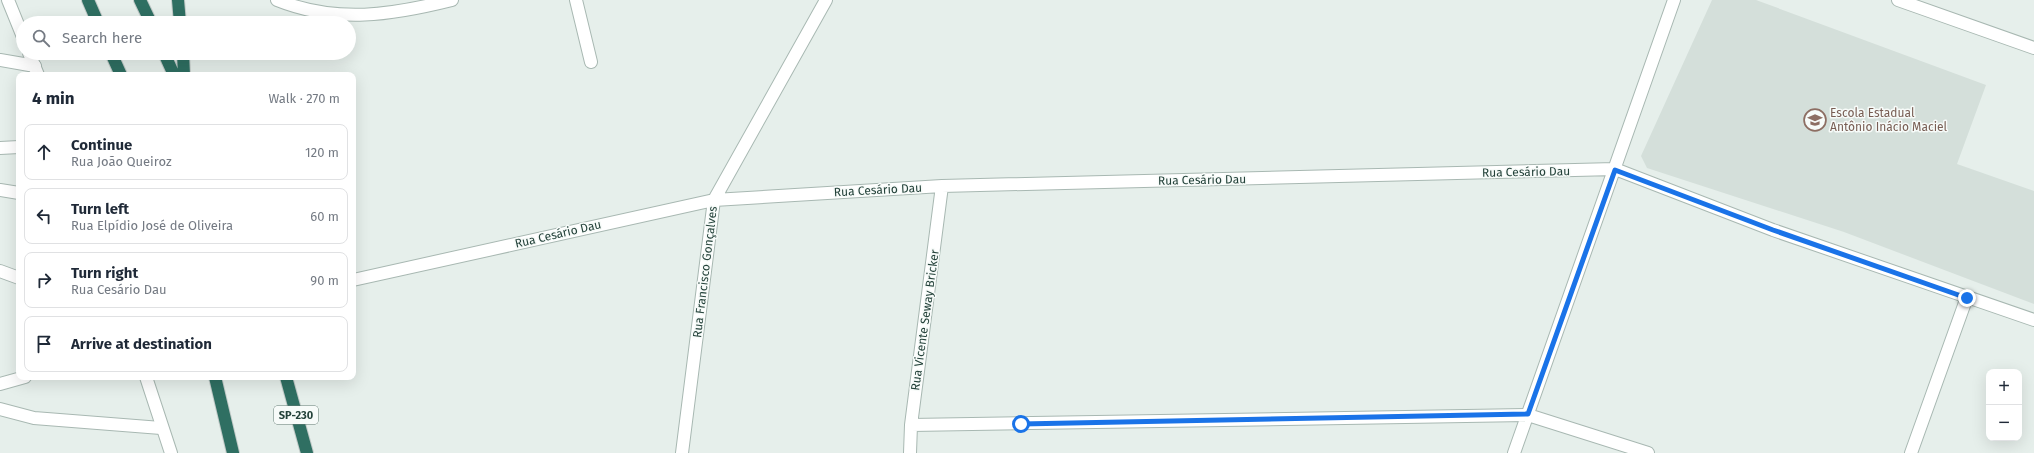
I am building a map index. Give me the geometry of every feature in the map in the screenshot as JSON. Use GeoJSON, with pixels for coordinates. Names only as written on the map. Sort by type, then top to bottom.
{"type":"FeatureCollection","features":[{"type":"Feature","properties":{"kind":"highway"},"geometry":{"type":"LineString","coordinates":[[88,0],[95,16]]}},
{"type":"Feature","properties":{"kind":"highway"},"geometry":{"type":"LineString","coordinates":[[140,0],[148,16]]}},
{"type":"Feature","properties":{"kind":"highway"},"geometry":{"type":"LineString","coordinates":[[178,0],[179,16]]}},
{"type":"Feature","properties":{"kind":"highway"},"geometry":{"type":"LineString","coordinates":[[114,60],[119,72]]}},
{"type":"Feature","properties":{"kind":"highway"},"geometry":{"type":"LineString","coordinates":[[167,60],[173,72]]}},
{"type":"Feature","properties":{"kind":"highway"},"geometry":{"type":"LineString","coordinates":[[183,60],[184,72]]}},
{"type":"Feature","properties":{"kind":"highway"},"geometry":{"type":"LineString","coordinates":[[216,380],[233,453]]}},
{"type":"Feature","properties":{"kind":"highway","name":"SP-230"},"geometry":{"type":"LineString","coordinates":[[287,380],[307,453]]}},
{"type":"Feature","properties":{"kind":"street"},"geometry":{"type":"LineString","coordinates":[[8,0],[16,20]]}},
{"type":"Feature","properties":{"kind":"street"},"geometry":{"type":"LineString","coordinates":[[277,0],[293,6],[319,12],[360,16],[417,9],[452,0]]}},
{"type":"Feature","properties":{"kind":"street"},"geometry":{"type":"LineString","coordinates":[[576,0],[591,62]]}},
{"type":"Feature","properties":{"kind":"street","name":"Rua Francisco Gonçalves"},"geometry":{"type":"LineString","coordinates":[[682,453],[714,200],[826,0]]}},
{"type":"Feature","properties":{"kind":"street"},"geometry":{"type":"LineString","coordinates":[[1514,453],[1674,0]]}},
{"type":"Feature","properties":{"kind":"street"},"geometry":{"type":"LineString","coordinates":[[1898,0],[2034,48]]}},
{"type":"Feature","properties":{"kind":"street"},"geometry":{"type":"LineString","coordinates":[[0,60],[36,70]]}},
{"type":"Feature","properties":{"kind":"street"},"geometry":{"type":"LineString","coordinates":[[32,60],[36,70]]}},
{"type":"Feature","properties":{"kind":"street"},"geometry":{"type":"LineString","coordinates":[[0,148],[16,147]]}},
{"type":"Feature","properties":{"kind":"street","name":"Rua Cesário Dau"},"geometry":{"type":"LineString","coordinates":[[356,279],[714,200],[942,186],[1615,170],[1773,230],[2034,320]]}},
{"type":"Feature","properties":{"kind":"street","name":"Rua Vicente Seway Bricker"},"geometry":{"type":"LineString","coordinates":[[910,453],[911,426],[942,186]]}},
{"type":"Feature","properties":{"kind":"street"},"geometry":{"type":"LineString","coordinates":[[0,190],[16,193]]}},
{"type":"Feature","properties":{"kind":"street"},"geometry":{"type":"LineString","coordinates":[[0,271],[16,277]]}},
{"type":"Feature","properties":{"kind":"street"},"geometry":{"type":"LineString","coordinates":[[1911,453],[1967,298]]}},
{"type":"Feature","properties":{"kind":"street"},"geometry":{"type":"LineString","coordinates":[[0,384],[16,380]]}},
{"type":"Feature","properties":{"kind":"street"},"geometry":{"type":"LineString","coordinates":[[147,380],[170,453]]}},
{"type":"Feature","properties":{"kind":"street"},"geometry":{"type":"LineString","coordinates":[[0,409],[34,418],[161,428]]}},
{"type":"Feature","properties":{"kind":"street"},"geometry":{"type":"LineString","coordinates":[[911,426],[1528,414],[1648,453]]}},
{"type":"Feature","properties":{"kind":"shaded area","name":"Escola Estadual Antônio Inácio Maciel"},"geometry":{"type":"Polygon","coordinates":[[[1712,0],[1756,0],[1986,85],[1957,164],[2034,191],[2034,304],[1844,232],[1647,168],[1641,156],[1712,0]]]}},
{"type":"Feature","properties":{"kind":"place","name":"Escola Estadual Antônio Inácio Maciel"},"geometry":{"type":"Point","coordinates":[1815,120]}},
{"type":"Feature","properties":{"kind":"route"},"geometry":{"type":"LineString","coordinates":[[1021,424],[1528,414],[1615,170],[1773,230],[1967,298]]}}]}
